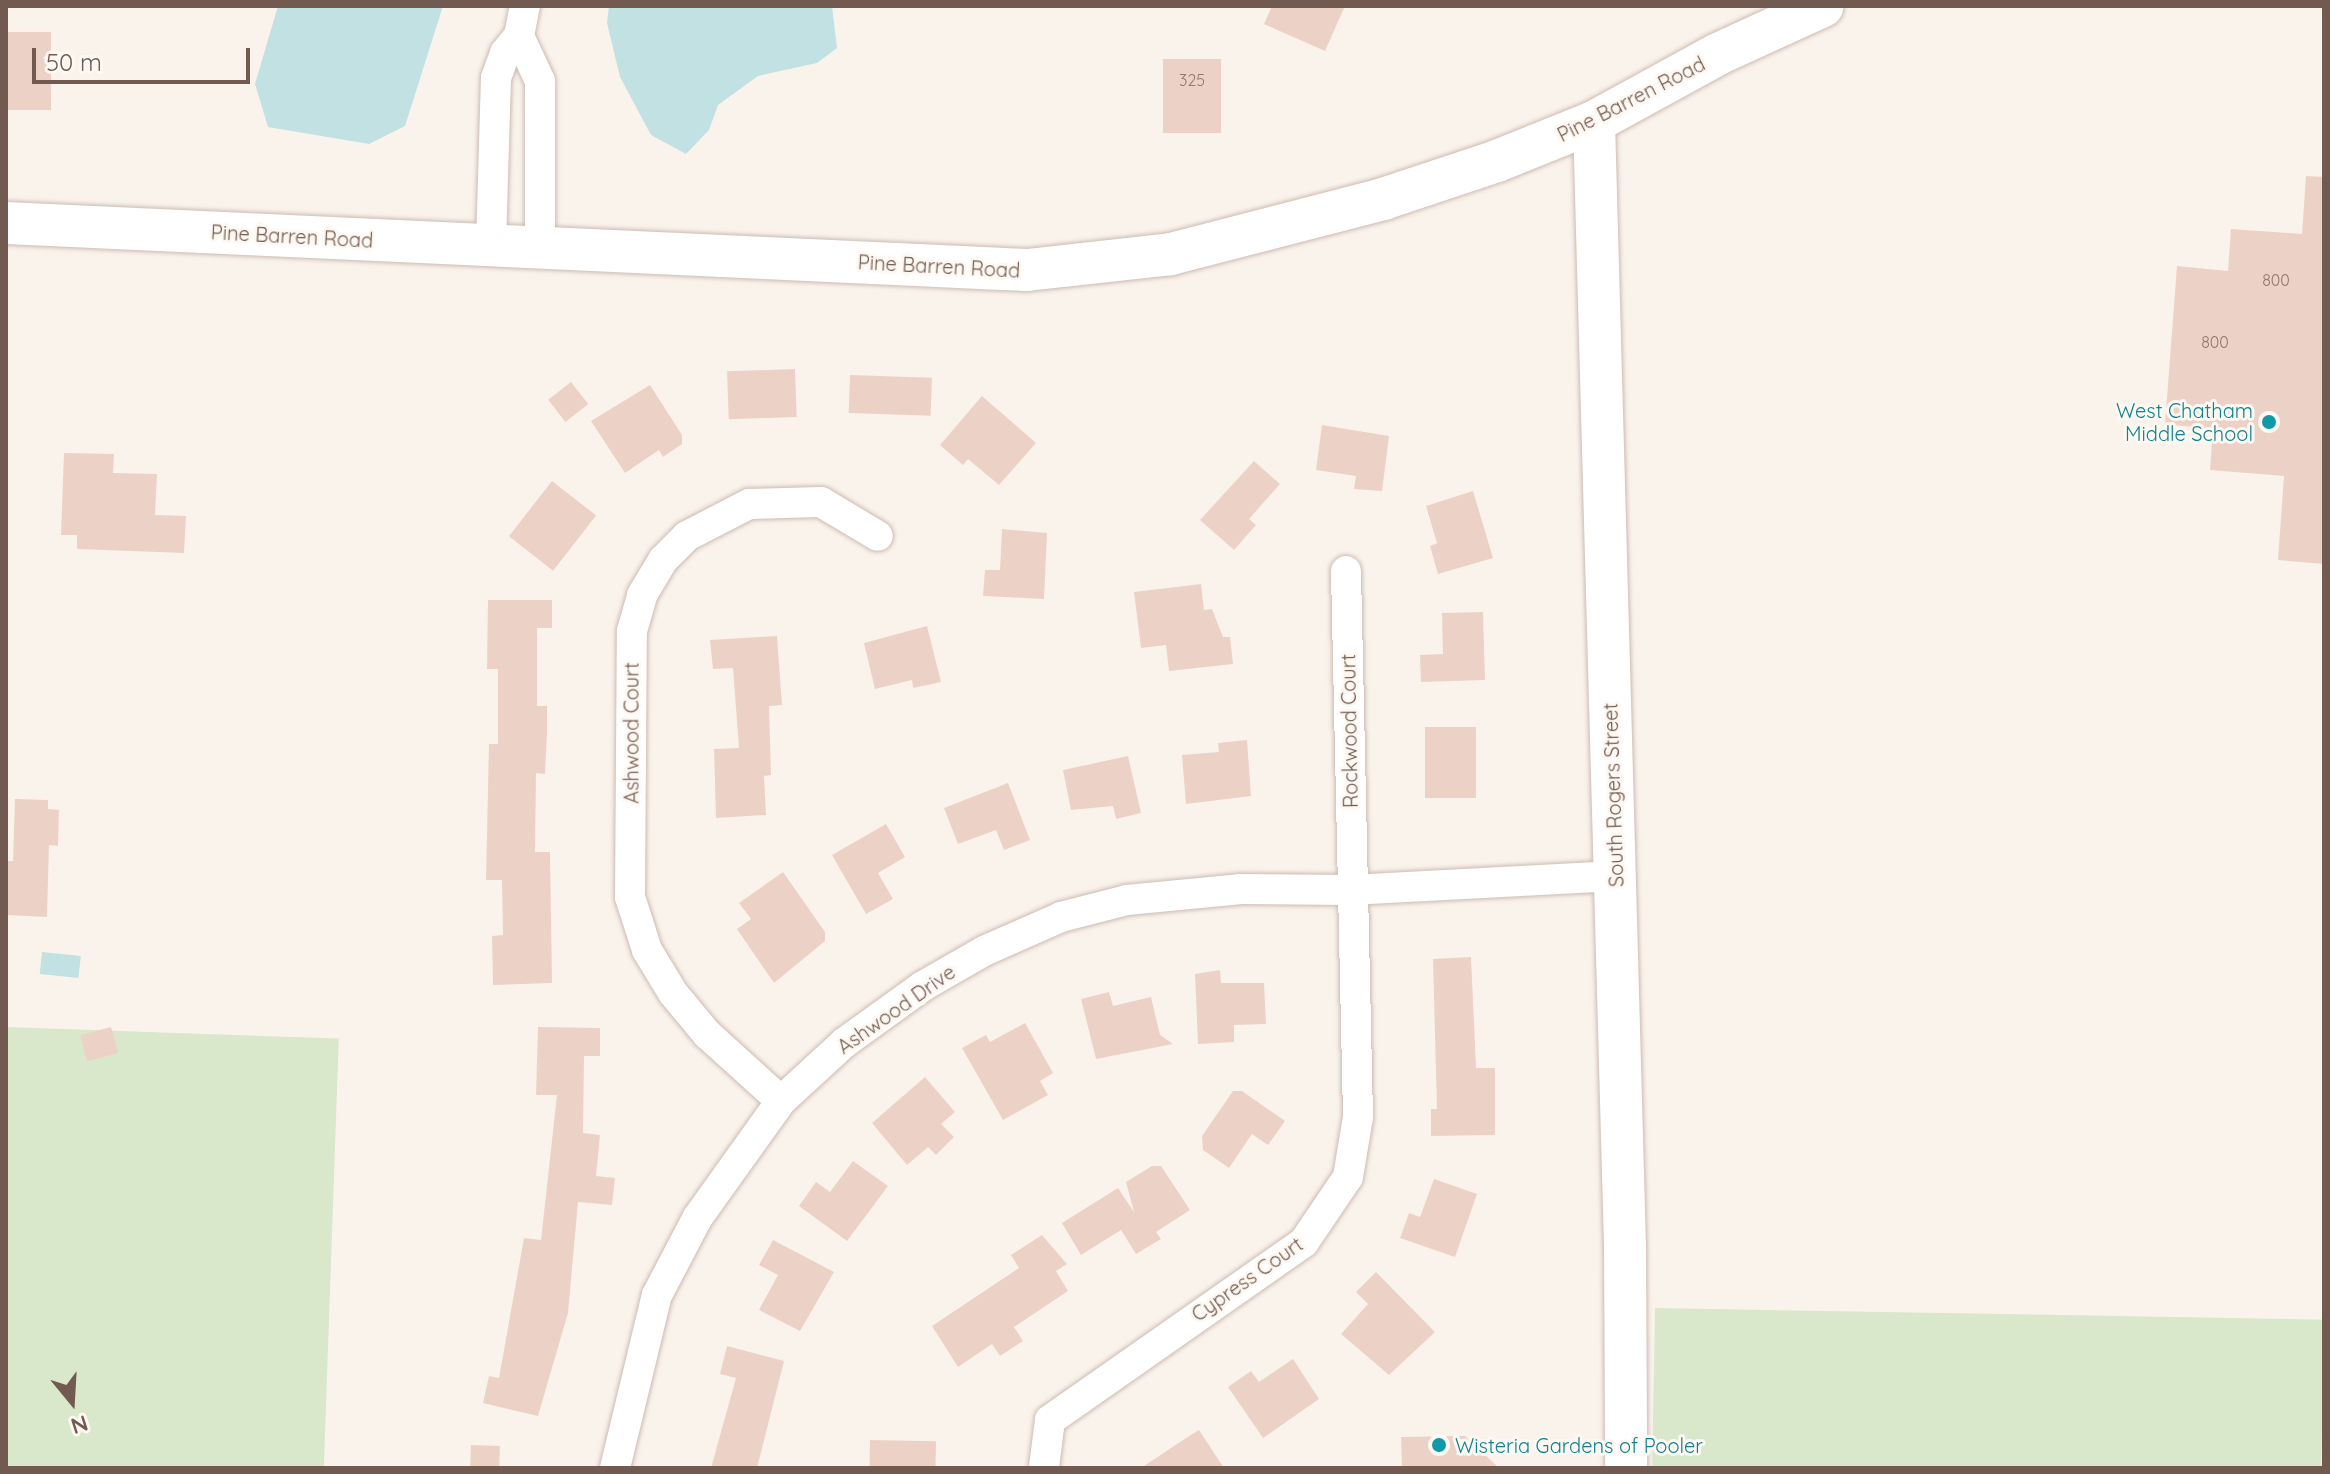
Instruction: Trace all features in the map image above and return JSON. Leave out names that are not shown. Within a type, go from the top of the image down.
[{"type":"main road","name":"Pine Barren Road","points":[[6,223],[1027,270],[1171,254],[1383,199],[1594,122],[1804,10]]},
{"type":"main road","name":"South Rogers Street","points":[[1594,122],[1616,876],[1626,1468]]},
{"type":"street","points":[[491,245],[496,78],[519,36],[525,6]]},
{"type":"street","points":[[519,36],[540,81],[540,247]]},
{"type":"street","name":"Ashwood Court","points":[[781,1101],[707,1034],[673,993],[647,950],[630,897],[632,631],[642,595],[663,560],[687,536],[749,504],[821,502],[878,536]]},
{"type":"street","name":"Rockwood Court","points":[[1346,571],[1350,890]]},
{"type":"street","name":"Ashwood Drive","points":[[615,1468],[657,1295],[702,1211],[781,1101],[844,1043],[923,986],[984,951],[1061,917],[1183,892],[1350,890],[1616,876]]},
{"type":"street","name":"Cypress Court","points":[[1044,1467],[1050,1420],[1304,1242],[1348,1177],[1358,1117],[1350,890]]},
{"type":"green space","points":[[6,1027],[339,1039],[324,1468],[6,1468]]},
{"type":"green space","points":[[1655,1308],[2324,1320],[2321,1468],[1652,1468]]},
{"type":"water","points":[[278,6],[443,6],[405,126],[369,144],[268,127],[255,84]]},
{"type":"water","points":[[609,6],[832,6],[837,48],[817,63],[758,76],[718,105],[709,130],[686,154],[651,135],[620,77],[607,23]]},
{"type":"water","points":[[42,952],[81,956],[78,978],[40,974]]},
{"type":"building","points":[[1272,6],[1345,6],[1325,51],[1264,24]]},
{"type":"building","points":[[6,32],[51,32],[51,110],[6,110]]},
{"type":"building","points":[[1163,59],[1221,59],[1221,133],[1163,133]]},
{"type":"building","points":[[2306,176],[2324,177],[2324,564],[2278,560],[2284,476],[2210,470],[2213,429],[2165,424],[2177,266],[2228,271],[2231,229],[2302,234]]},
{"type":"building","points":[[795,369],[797,417],[729,419],[727,371]]},
{"type":"building","points":[[850,375],[932,378],[931,416],[849,413]]},
{"type":"building","points":[[571,382],[588,404],[565,422],[548,400]]},
{"type":"building","points":[[650,385],[682,435],[682,444],[663,457],[659,450],[625,473],[591,421]]},
{"type":"building","points":[[982,396],[1036,443],[999,485],[968,459],[963,465],[940,445]]},
{"type":"building","points":[[1322,425],[1389,436],[1382,491],[1354,489],[1356,476],[1316,470]]},
{"type":"building","points":[[64,453],[114,454],[113,473],[157,474],[155,515],[186,516],[184,553],[77,549],[77,535],[61,535]]},
{"type":"building","points":[[1254,461],[1280,484],[1249,519],[1256,525],[1234,550],[1200,520]]},
{"type":"building","points":[[552,481],[596,515],[553,571],[509,536]]},
{"type":"building","points":[[1473,491],[1493,558],[1438,574],[1430,546],[1437,543],[1426,506]]},
{"type":"building","points":[[1002,529],[1047,533],[1044,599],[983,596],[985,570],[1000,570]]},
{"type":"building","points":[[1201,584],[1204,610],[1212,609],[1223,637],[1230,637],[1233,664],[1169,671],[1166,645],[1141,648],[1134,592]]},
{"type":"building","points":[[488,600],[552,600],[552,628],[537,628],[537,706],[547,706],[547,731],[545,774],[536,773],[535,852],[550,852],[552,983],[493,985],[492,936],[503,935],[502,880],[486,880],[489,744],[498,744],[498,669],[487,669]]},
{"type":"building","points":[[1483,612],[1485,680],[1421,682],[1420,655],[1443,654],[1442,613]]},
{"type":"building","points":[[927,626],[941,682],[913,688],[912,680],[875,689],[864,643]]},
{"type":"building","points":[[777,636],[782,705],[769,706],[771,775],[764,776],[766,815],[716,818],[714,749],[739,748],[733,668],[713,669],[710,640]]},
{"type":"building","points":[[1425,727],[1476,727],[1476,798],[1425,798]]},
{"type":"building","points":[[1247,740],[1251,796],[1186,804],[1182,755],[1219,752],[1218,743]]},
{"type":"building","points":[[1128,756],[1141,813],[1116,819],[1113,806],[1071,810],[1063,770]]},
{"type":"building","points":[[1008,783],[1030,840],[1004,850],[996,830],[958,844],[944,808]]},
{"type":"building","points":[[15,799],[48,800],[48,809],[59,810],[58,846],[49,845],[47,917],[6,915],[6,861],[13,861]]},
{"type":"building","points":[[886,824],[905,857],[878,873],[893,899],[866,914],[832,855]]},
{"type":"building","points":[[783,872],[825,932],[825,941],[774,983],[737,929],[751,919],[739,903]]},
{"type":"building","points":[[1471,957],[1476,1068],[1495,1068],[1495,1135],[1431,1136],[1431,1109],[1437,1109],[1433,959]]},
{"type":"building","points":[[1220,970],[1221,983],[1264,983],[1266,1024],[1234,1025],[1234,1042],[1198,1044],[1195,974]]},
{"type":"building","points":[[1109,992],[1113,1006],[1151,997],[1160,1035],[1173,1044],[1096,1059],[1081,999]]},
{"type":"building","points":[[1025,1023],[1053,1073],[1040,1081],[1048,1095],[1003,1120],[962,1048],[986,1035],[990,1042]]},
{"type":"building","points":[[111,1027],[118,1053],[87,1061],[80,1035]]},
{"type":"building","points":[[538,1027],[600,1028],[600,1056],[584,1056],[583,1133],[600,1135],[596,1176],[615,1178],[612,1205],[578,1202],[568,1313],[538,1416],[483,1403],[489,1376],[499,1378],[524,1238],[541,1240],[557,1095],[536,1095]]},
{"type":"building","points":[[925,1077],[955,1112],[941,1124],[954,1137],[936,1155],[928,1147],[907,1165],[872,1123]]},
{"type":"building","points":[[1233,1091],[1242,1091],[1285,1121],[1268,1145],[1252,1134],[1229,1168],[1203,1150],[1202,1136]]},
{"type":"building","points":[[853,1161],[888,1186],[847,1241],[799,1206],[816,1182],[830,1192]]},
{"type":"building","points":[[1152,1166],[1161,1166],[1190,1210],[1156,1232],[1161,1239],[1136,1254],[1121,1230],[1081,1255],[1062,1223],[1118,1188],[1134,1212],[1126,1182]]},
{"type":"building","points":[[1434,1179],[1477,1194],[1455,1257],[1400,1238],[1409,1213],[1420,1217]]},
{"type":"building","points":[[1042,1235],[1067,1264],[1056,1271],[1068,1291],[1014,1327],[1023,1341],[1000,1356],[992,1344],[958,1367],[932,1326],[1019,1268],[1011,1255]]},
{"type":"building","points":[[773,1240],[834,1272],[800,1331],[759,1310],[778,1275],[759,1265]]},
{"type":"building","points":[[1376,1272],[1435,1332],[1389,1375],[1341,1334],[1368,1304],[1356,1292]]},
{"type":"building","points":[[727,1346],[784,1361],[757,1468],[711,1468],[736,1378],[720,1374]]},
{"type":"building","points":[[1293,1359],[1319,1399],[1263,1438],[1228,1387],[1251,1371],[1259,1382]]},
{"type":"building","points":[[1199,1430],[1224,1468],[1141,1468],[1186,1438]]},
{"type":"building","name":"Wisteria Gardens of Pooler","points":[[1465,1436],[1499,1468],[1402,1468],[1401,1437]]},
{"type":"building","points":[[870,1440],[936,1441],[936,1468],[870,1468]]},
{"type":"building","points":[[471,1445],[500,1446],[499,1468],[470,1468]]},
{"type":"place","name":"West Chatham Middle School","points":[[2269,422]]},
{"type":"place","name":"Wisteria Gardens of Pooler","points":[[1439,1445]]}]
